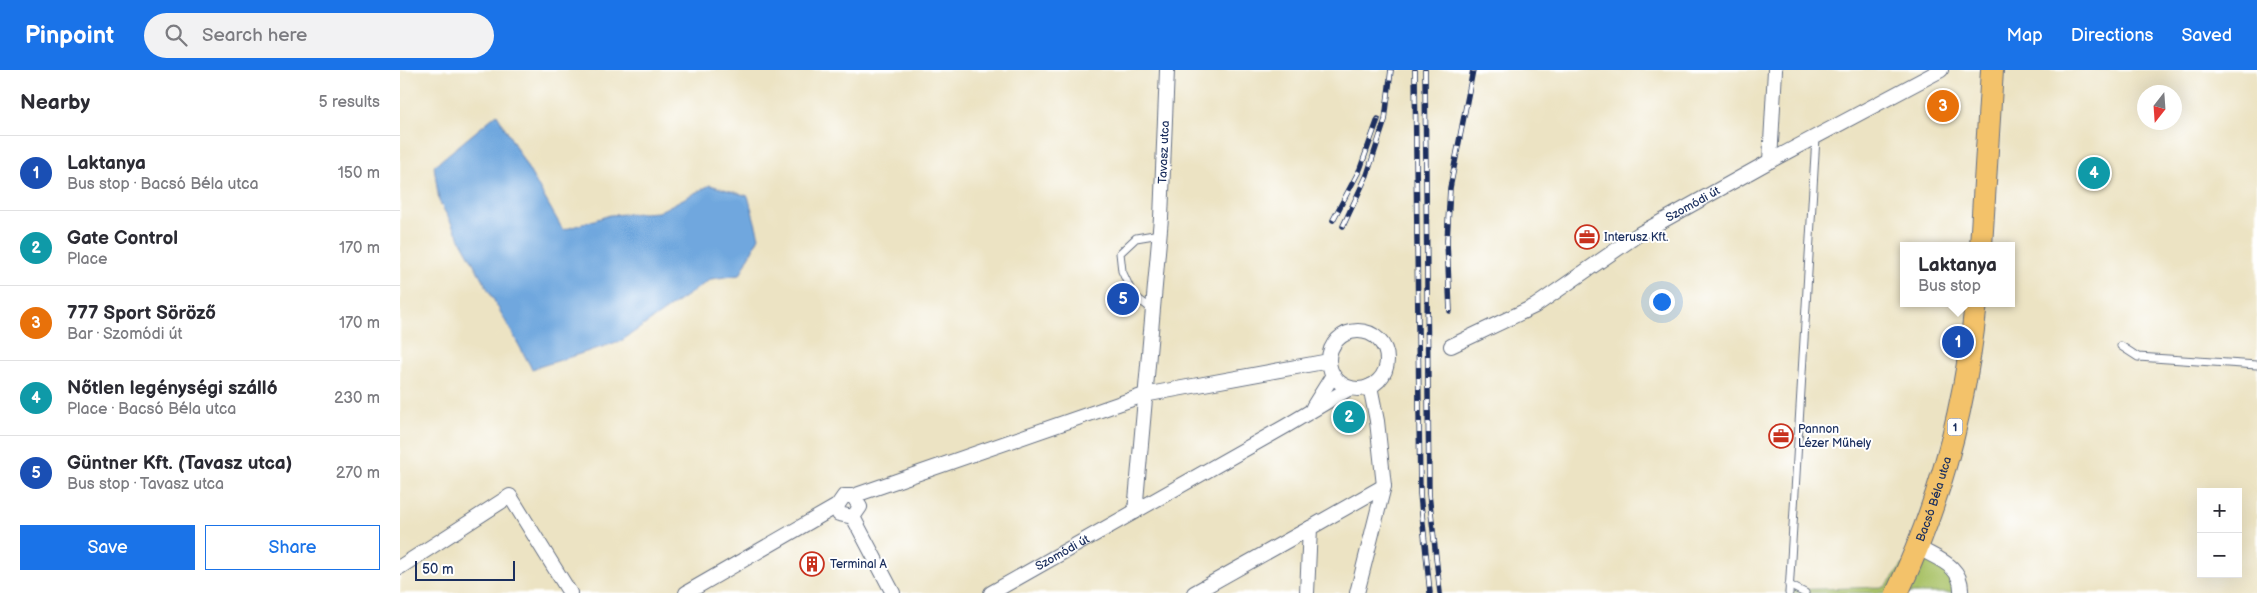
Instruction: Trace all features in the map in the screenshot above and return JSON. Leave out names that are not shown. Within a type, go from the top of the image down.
[{"type":"main road","points":[[1981,242],[1992,70]]},
{"type":"main road","name":"Bacsó Béla utca","points":[[1917,547],[1941,476],[1956,422],[1966,375],[1975,307]]},
{"type":"main road","name":"1","points":[[1896,593],[1917,547]]},
{"type":"street","name":"Tavasz utca","points":[[1134,512],[1141,452],[1151,303],[1160,234],[1167,70]]},
{"type":"street","points":[[1770,161],[1775,70]]},
{"type":"street","name":"Szomódi út","points":[[1451,346],[1535,306],[1639,234],[1770,161],[1941,70]]},
{"type":"street","points":[[1350,331],[1363,331],[1372,334],[1379,339],[1387,356],[1384,374],[1370,386],[1360,389],[1350,388],[1333,376],[1329,361],[1332,347],[1339,337],[1350,331]]},
{"type":"street","points":[[686,593],[836,506],[844,496],[853,496],[1144,395],[1329,361]]},
{"type":"street","points":[[1308,414],[1323,394],[1333,376]]},
{"type":"street","points":[[1357,593],[1384,486],[1377,421],[1370,386]]},
{"type":"street","name":"Szomódi út","points":[[991,593],[1308,414],[1350,388]]},
{"type":"street","points":[[1194,593],[1384,486]]},
{"type":"street","points":[[400,567],[510,496],[570,593]]},
{"type":"street","points":[[853,496],[860,507],[853,517]]},
{"type":"street","points":[[836,506],[839,514],[853,517]]},
{"type":"street","points":[[853,517],[893,593]]},
{"type":"street","points":[[1307,593],[1310,528]]},
{"type":"street","points":[[1917,547],[1952,567],[1962,581],[1961,593]]},
{"type":"lane","points":[[1805,593],[1789,589],[1816,137]]},
{"type":"lane","points":[[1151,303],[1133,295],[1122,271],[1120,253],[1136,238],[1160,234]]},
{"type":"lane","points":[[2121,346],[2138,357],[2257,365]]},
{"type":"green space","points":[[1917,547],[1953,567],[1961,593],[1786,593],[1786,590],[1885,587]]},
{"type":"water","points":[[497,114],[563,230],[610,215],[658,212],[710,185],[748,196],[759,237],[740,275],[711,279],[621,341],[532,369],[439,201],[434,166]]},
{"type":"railway","points":[[1343,226],[1367,175],[1385,120],[1391,70]]},
{"type":"railway","points":[[1415,70],[1420,494],[1430,593]]},
{"type":"railway","points":[[1425,70],[1429,494],[1440,593]]},
{"type":"railway","points":[[1450,311],[1447,241],[1450,188],[1473,70]]},
{"type":"railway","points":[[1333,220],[1360,169],[1378,119]]},
{"type":"place","name":"777 Sport Söröző","points":[[1943,106]]},
{"type":"place","name":"Nőtlen legénységi szálló","points":[[2094,173]]},
{"type":"place","name":"Interusz Kft.","points":[[1587,237]]},
{"type":"place","name":"Güntner Kft. (Tavasz utca)","points":[[1123,299]]},
{"type":"place","name":"Laktanya","points":[[1958,342]]},
{"type":"place","name":"Gate Control","points":[[1349,417]]},
{"type":"place","name":"Pannon Lézer Műhely","points":[[1781,436]]},
{"type":"place","name":"Terminal A","points":[[812,564]]}]
